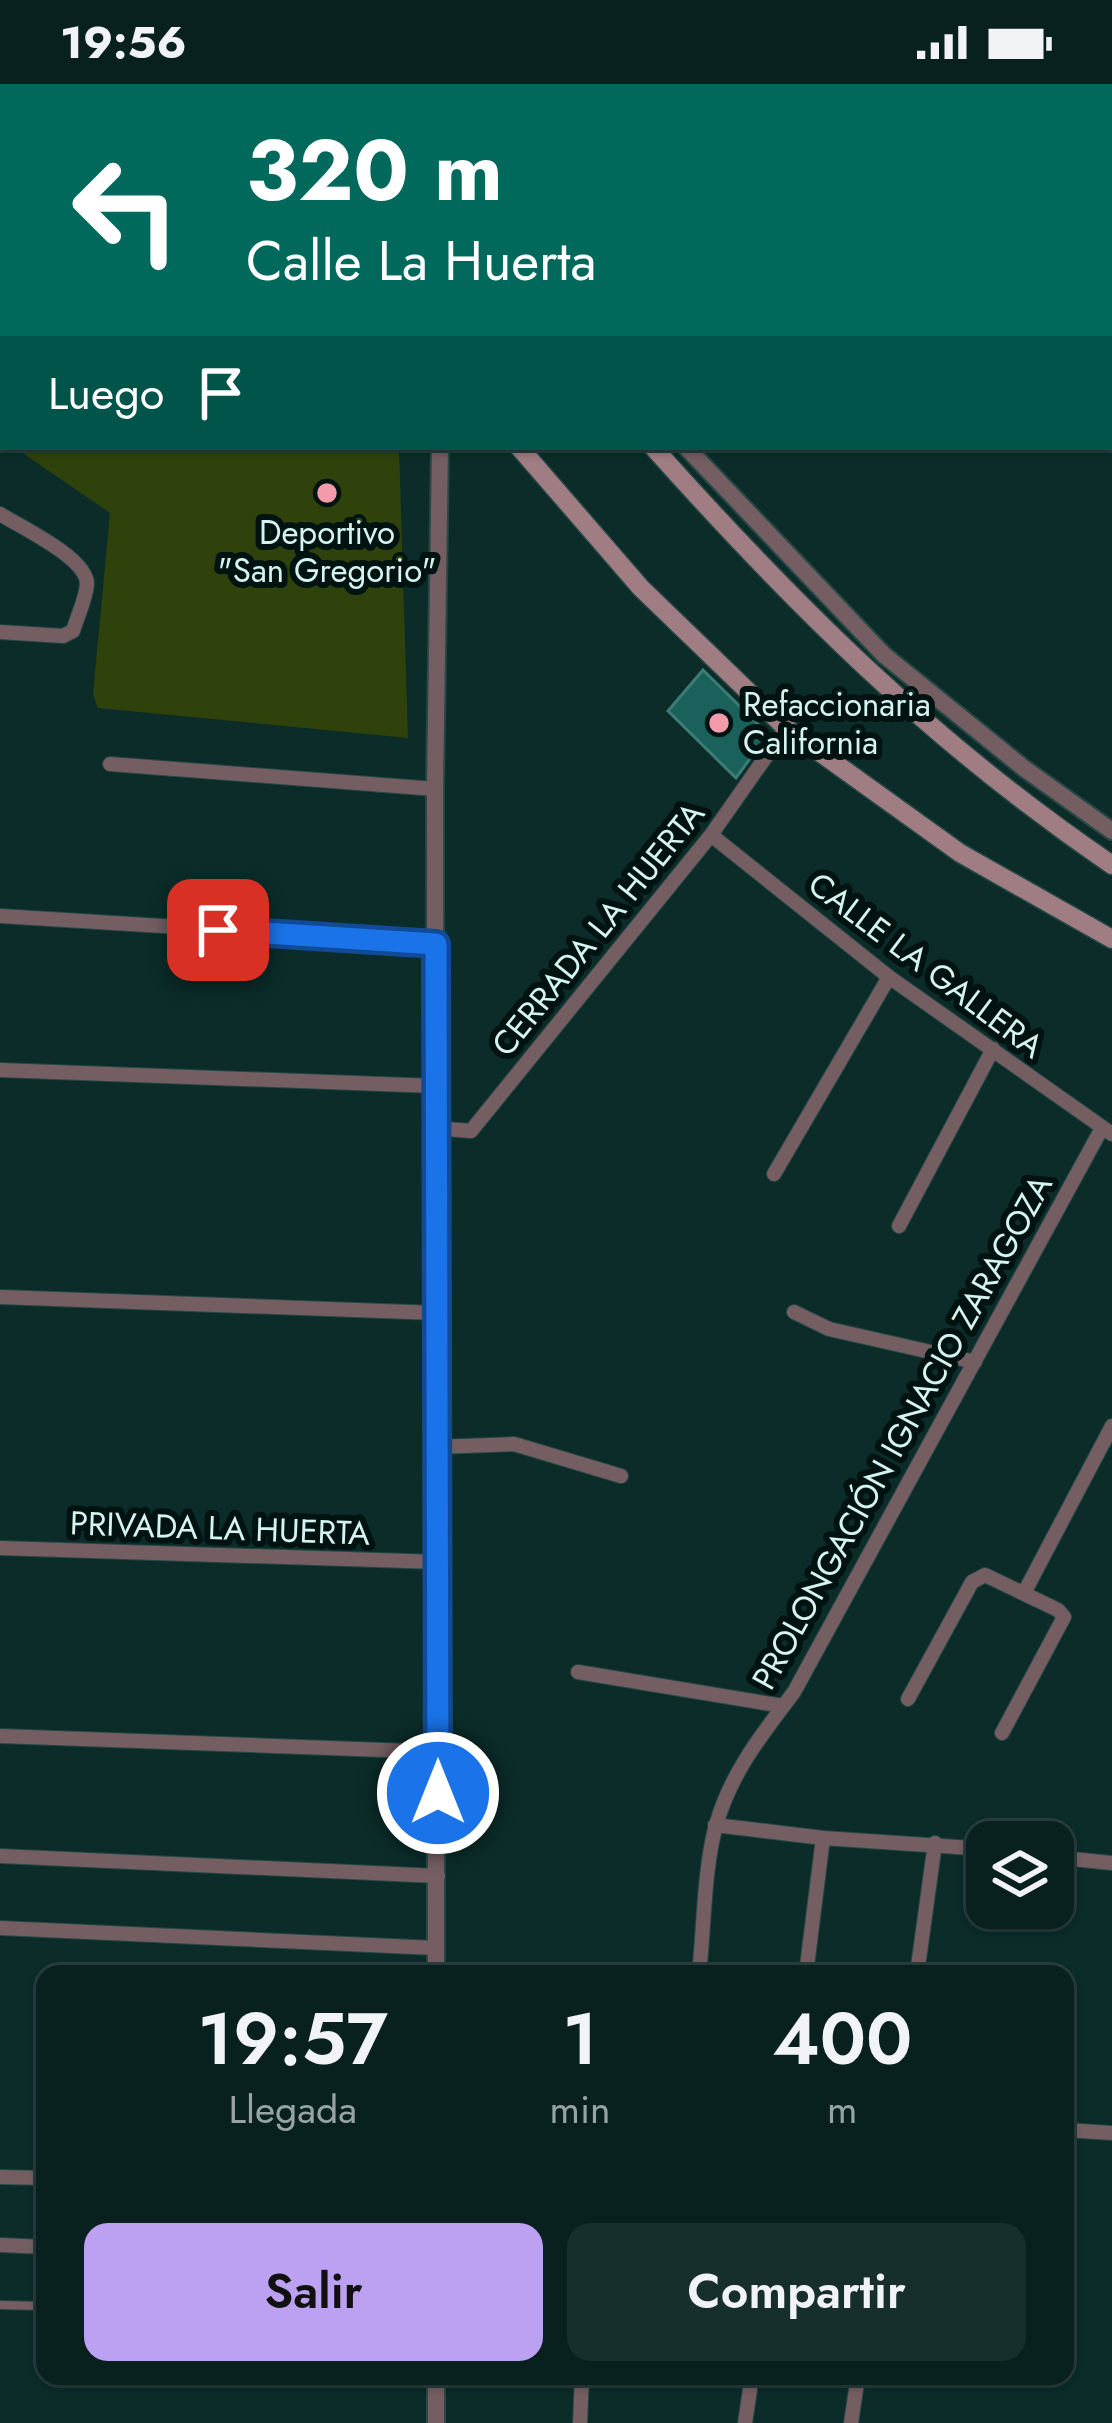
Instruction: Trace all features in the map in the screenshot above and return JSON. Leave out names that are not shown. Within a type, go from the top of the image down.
[{"type":"main road","points":[[522,450],[641,588],[786,728],[975,862],[1112,939]]},
{"type":"main road","points":[[656,450],[757,563],[891,695],[1040,816],[1112,865]]},
{"type":"street","points":[[436,1965],[434,1128],[440,450]]},
{"type":"street","points":[[689,450],[884,655],[1024,769],[1112,831]]},
{"type":"street","points":[[0,514],[83,569],[87,584],[73,631],[63,636],[0,632]]},
{"type":"street","name":"CERRADA LA HUERTA","points":[[434,1128],[471,1131],[711,835],[786,728]]},
{"type":"street","points":[[110,764],[435,789]]},
{"type":"street","name":"CALLE LA GALLERA","points":[[711,835],[889,977],[1107,1131]]},
{"type":"street","points":[[0,916],[436,944]]},
{"type":"street","points":[[774,1174],[889,977]]},
{"type":"street","points":[[899,1226],[993,1049]]},
{"type":"street","points":[[0,1070],[435,1087]]},
{"type":"street","name":"PROLONGACIÓN IGNACIO ZARAGOZA","points":[[700,1965],[716,1825],[744,1761],[783,1706],[1107,1131]]},
{"type":"street","points":[[0,1298],[437,1313]]},
{"type":"street","points":[[794,1312],[829,1329],[975,1362]]},
{"type":"street","points":[[1024,1593],[1112,1426]]},
{"type":"street","points":[[437,1447],[514,1444],[621,1476]]},
{"type":"street","name":"PRIVADA LA HUERTA","points":[[0,1548],[438,1562]]},
{"type":"street","points":[[908,1699],[972,1582],[986,1576],[1058,1610],[1064,1624],[1002,1733]]},
{"type":"street","points":[[578,1672],[783,1706]]},
{"type":"street","points":[[0,1736],[438,1752]]},
{"type":"street","points":[[716,1825],[824,1838],[966,1847]]},
{"type":"street","points":[[807,1965],[824,1838]]},
{"type":"street","points":[[918,1965],[935,1843]]},
{"type":"street","points":[[0,1856],[438,1876]]},
{"type":"street","points":[[1074,1859],[1112,1864]]},
{"type":"street","points":[[0,1928],[436,1948]]},
{"type":"street","points":[[1074,2131],[1112,2133]]},
{"type":"street","points":[[0,2177],[36,2178]]},
{"type":"street","points":[[0,2245],[36,2247]]},
{"type":"street","points":[[436,2385],[436,2423]]},
{"type":"street","points":[[580,2423],[582,2385]]},
{"type":"street","points":[[745,2423],[751,2385]]},
{"type":"street","points":[[851,2423],[857,2385]]},
{"type":"lane","points":[[0,2305],[36,2306]]},
{"type":"green space","points":[[18,450],[399,450],[408,738],[98,708],[93,694],[110,513]]},
{"type":"building","name":"Refaccionaria California","points":[[703,670],[768,734],[736,778],[668,711]]},
{"type":"place","name":"Deportivo \"San Gregorio\"","points":[[327,493]]},
{"type":"place","name":"Refaccionaria California","points":[[719,723]]},
{"type":"route","points":[[218,930],[436,944],[438,1793]]}]
